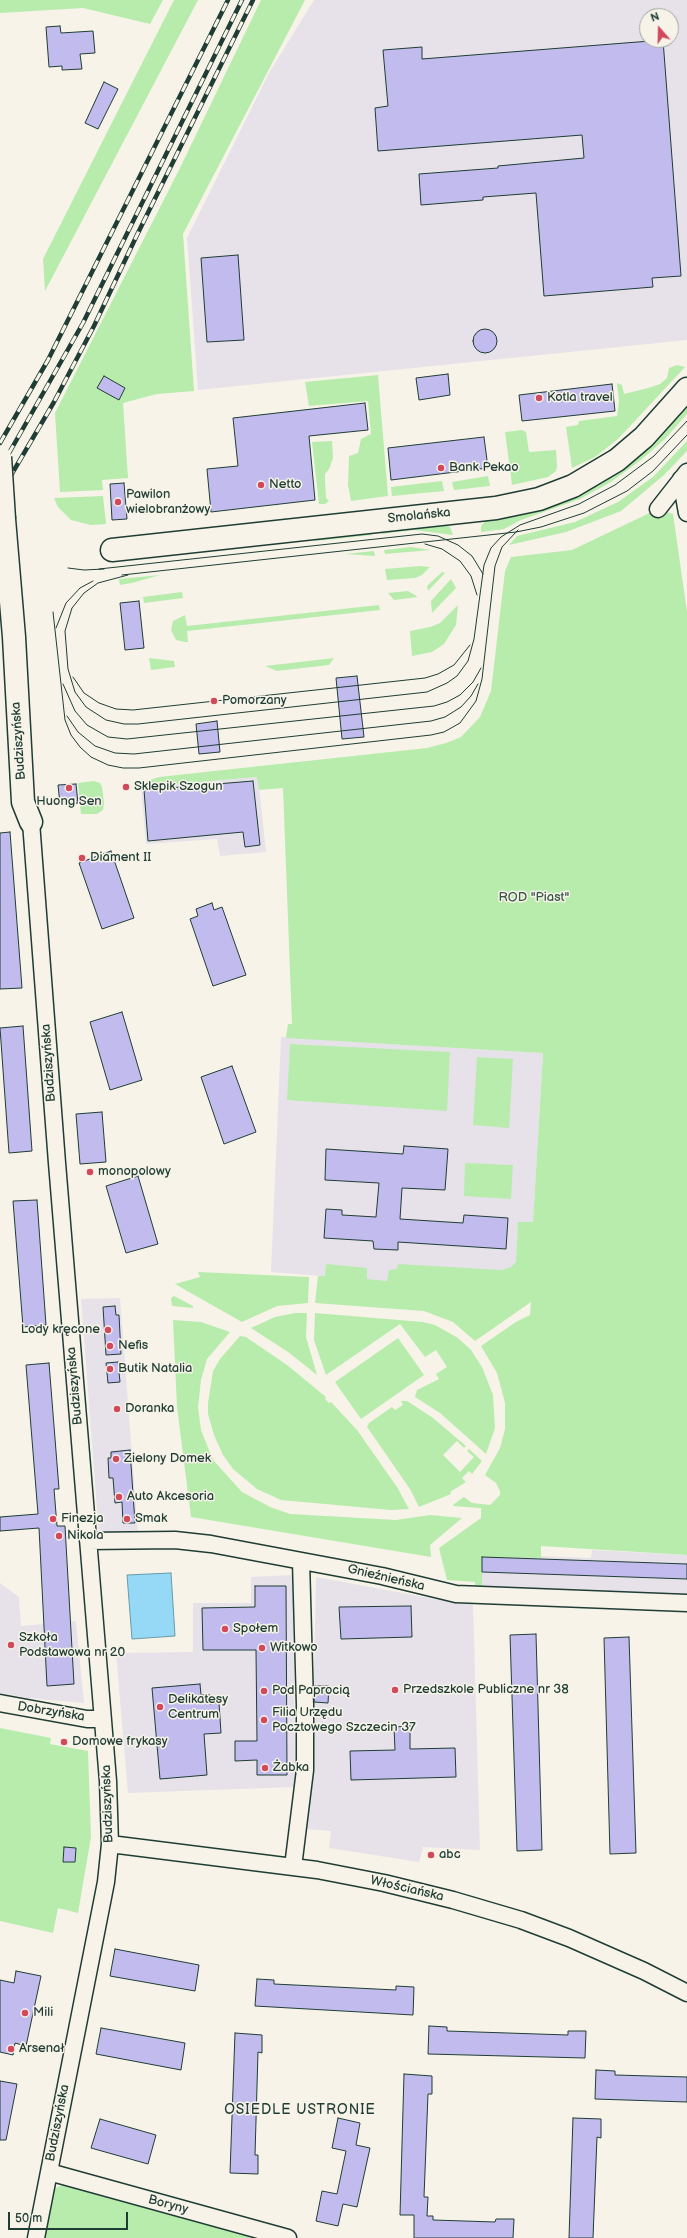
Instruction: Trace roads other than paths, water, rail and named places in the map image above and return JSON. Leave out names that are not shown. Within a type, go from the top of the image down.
[{"type":"street","name":"Smolańska","points":[[112,550],[496,508],[539,499],[577,484],[616,460],[644,437],[687,389]]},
{"type":"street","name":"Budziszyńska","points":[[0,457],[22,797],[31,822],[110,1800],[110,1844],[106,1882],[36,2238]]},
{"type":"street","points":[[658,509],[684,476]]},
{"type":"street","points":[[684,476],[687,513]]},
{"type":"street","name":"Gnieźnieńska","points":[[88,1541],[174,1540],[211,1544],[382,1576],[456,1594],[687,1604]]},
{"type":"street","points":[[294,1867],[300,1824],[305,1762],[301,1561]]},
{"type":"street","name":"Dobrzyńska","points":[[0,1703],[87,1719],[103,1718]]},
{"type":"street","name":"Włościańska","points":[[110,1844],[294,1867],[384,1883],[472,1905],[521,1920],[595,1948],[687,1993]]},
{"type":"street","name":"Boryny","points":[[49,2172],[288,2238]]},
{"type":"water","points":[[171,1573],[175,1636],[132,1639],[127,1575]]},
{"type":"tram line","points":[[128,575],[98,583],[84,593],[72,608],[65,631],[68,669],[75,692],[86,707],[106,720],[124,724],[138,724],[427,692],[447,683],[457,676],[468,661],[474,639],[484,565],[491,548],[501,537],[520,525],[579,504],[615,485],[654,456],[687,421]]},
{"type":"tram line","points":[[122,575],[516,532],[541,527],[584,513],[627,491],[653,471],[687,435]]},
{"type":"tram line","points":[[53,612],[65,720],[71,735],[80,747],[91,757],[108,765],[123,768],[139,768],[431,735],[444,732],[460,723],[476,701],[482,679],[495,566],[502,547],[518,530]]},
{"type":"tram line","points":[[99,569],[422,534],[438,536],[458,545],[472,556],[483,574]]},
{"type":"tram line","points":[[425,544],[442,549],[460,561],[471,576],[477,595]]},
{"type":"tram line","points":[[68,568],[84,570],[104,569]]},
{"type":"tram line","points":[[56,628],[66,603],[80,588],[93,581]]},
{"type":"tram line","points":[[73,677],[84,693],[99,703],[116,709],[133,710],[425,678],[438,674],[454,665],[470,645]]},
{"type":"tram line","points":[[63,684],[75,711],[87,725],[108,737],[127,739],[434,706],[447,702],[460,695],[473,682],[481,668]]},
{"type":"tram line","points":[[67,716],[78,732],[95,746],[115,753],[134,754],[431,721],[445,717],[461,707],[471,696],[478,684]]},
{"type":"railway","points":[[0,443],[48,360],[228,0]]},
{"type":"railway","points":[[0,469],[83,323],[242,0]]},
{"type":"railway","points":[[0,494],[54,402],[94,326],[137,235],[253,0]]},
{"type":"place","name":"Kotla travel","points":[[539,398]]},
{"type":"place","name":"Bank Pekao","points":[[441,468]]},
{"type":"place","name":"Netto","points":[[261,485]]},
{"type":"place","name":"Pawilon wielobranżowy","points":[[118,502]]},
{"type":"place","name":"Pomorzany","points":[[214,701]]},
{"type":"place","name":"Sklepik Szogun","points":[[126,787]]},
{"type":"place","name":"Huong Sen","points":[[69,788]]},
{"type":"place","name":"Diament II","points":[[82,858]]},
{"type":"place","name":"monopolowy","points":[[90,1172]]},
{"type":"place","name":"Lody kręcone","points":[[108,1330]]},
{"type":"place","name":"Nefis","points":[[110,1346]]},
{"type":"place","name":"Butik Natalia","points":[[110,1369]]},
{"type":"place","name":"Doranka","points":[[117,1409]]},
{"type":"place","name":"Zielony Domek","points":[[116,1459]]},
{"type":"place","name":"Auto Akcesoria","points":[[119,1497]]},
{"type":"place","name":"Finezja","points":[[53,1519]]},
{"type":"place","name":"Smak","points":[[127,1519]]},
{"type":"place","name":"Nikola","points":[[59,1536]]},
{"type":"place","name":"Społem","points":[[225,1629]]},
{"type":"place","name":"Szkoła Podstawowa nr 20","points":[[11,1645]]},
{"type":"place","name":"Witkowo","points":[[262,1648]]},
{"type":"place","name":"Przedszkole Publiczne nr 38","points":[[395,1690]]},
{"type":"place","name":"Pod Paprocią","points":[[264,1691]]},
{"type":"place","name":"Delikatesy Centrum","points":[[160,1707]]},
{"type":"place","name":"Filia Urzędu Pocztowego Szczecin 37","points":[[264,1720]]},
{"type":"place","name":"Domowe frykasy","points":[[64,1742]]},
{"type":"place","name":"Żabka","points":[[265,1768]]},
{"type":"place","name":"abc","points":[[431,1855]]},
{"type":"place","name":"Mili","points":[[25,2013]]},
{"type":"place","name":"Arsenał","points":[[11,2049]]},
{"type":"district","name":"OSIEDLE USTRONIE","points":[[300,2110]]},
{"type":"park label","name":"ROD \"Piast\"","points":[[534,898]]}]
